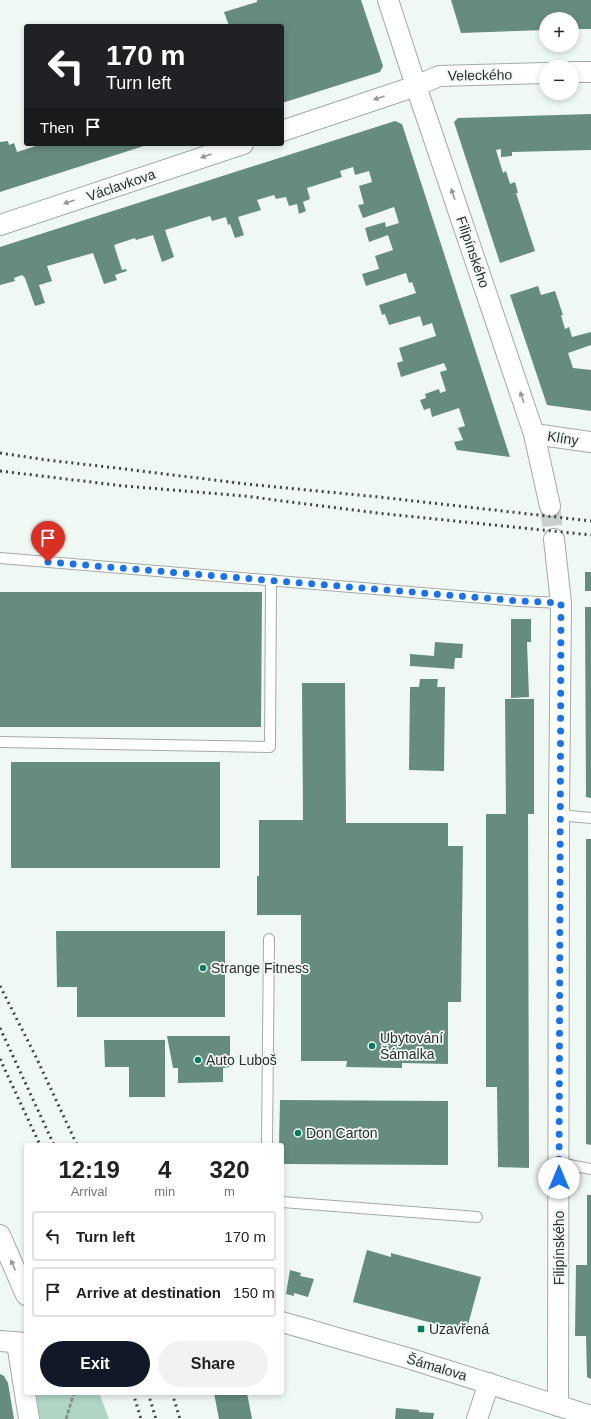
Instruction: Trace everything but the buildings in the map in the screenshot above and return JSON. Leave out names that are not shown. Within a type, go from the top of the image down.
[{"type":"street","name":"Filipínského","points":[[388,0],[534,434],[550,506]]},
{"type":"street","points":[[579,72],[591,72]]},
{"type":"street","name":"Veleckého","points":[[416,86],[439,76],[539,73]]},
{"type":"street","points":[[284,130],[416,86]]},
{"type":"street","name":"Václavkova","points":[[0,225],[237,146]]},
{"type":"street","name":"Klíny","points":[[534,434],[591,442]]},
{"type":"street","name":"Filipínského","points":[[554,539],[561,603],[559,815],[558,1406]]},
{"type":"street","points":[[0,1236],[24,1290]]},
{"type":"street","name":"Šámalova","points":[[284,1323],[489,1383],[591,1416]]},
{"type":"street","points":[[14,1342],[24,1393]]},
{"type":"street","points":[[477,1419],[489,1383]]},
{"type":"street","points":[[24,1395],[29,1419]]},
{"type":"lane","points":[[0,558],[520,601],[561,603]]},
{"type":"lane","points":[[0,742],[270,747],[271,580]]},
{"type":"lane","points":[[559,815],[591,818]]},
{"type":"lane","points":[[267,1143],[269,939]]},
{"type":"lane","points":[[559,1163],[591,1169]]},
{"type":"lane","points":[[284,1202],[477,1217]]},
{"type":"path","points":[[66,1419],[73,1395]]},
{"type":"green space","points":[[36,1395],[100,1395],[109,1419],[40,1419]]},
{"type":"tunnel","points":[[550,506],[554,539]]},
{"type":"railway","points":[[0,453],[246,484],[379,497],[591,521]]},
{"type":"railway","points":[[0,471],[124,486],[244,496],[377,513],[591,535]]},
{"type":"railway","points":[[0,986],[36,1057],[76,1143]]},
{"type":"railway","points":[[0,1028],[53,1143]]},
{"type":"railway","points":[[0,1059],[39,1143]]},
{"type":"railway","points":[[134,1395],[141,1419]]},
{"type":"railway","points":[[149,1395],[156,1419]]},
{"type":"railway","points":[[173,1395],[180,1419]]},
{"type":"place","name":"Strange Fitness","points":[[203,968]]},
{"type":"place","name":"Ubytování Šámalka","points":[[372,1046]]},
{"type":"place","name":"Auto Luboš","points":[[198,1060]]},
{"type":"place","name":"Don Carton","points":[[298,1133]]},
{"type":"place","name":"Uzavřená","points":[[421,1329]]},
{"type":"route","points":[[48,562],[520,601],[561,603],[559,831],[559,1178]]}]
